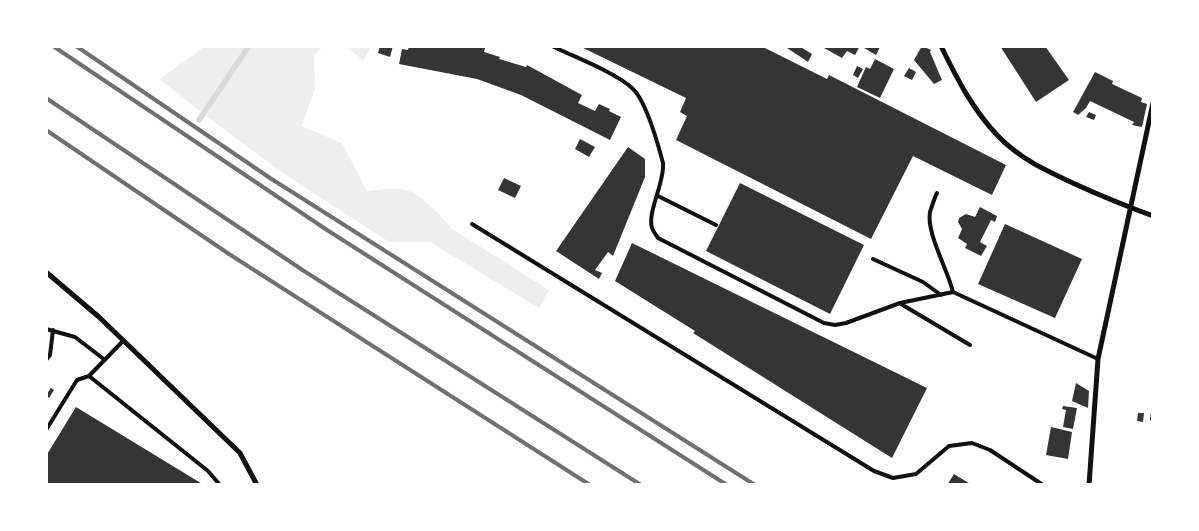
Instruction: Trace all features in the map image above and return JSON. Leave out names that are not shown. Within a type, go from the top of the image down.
[{"type":"street","points":[[941,46],[972,105],[999,137],[1017,153],[1033,165],[1153,216]]},
{"type":"street","points":[[1089,485],[1098,359],[1153,103]]},
{"type":"street","points":[[46,272],[123,341],[240,454],[257,485]]},
{"type":"lane","points":[[552,46],[618,78],[633,88],[641,99],[664,163],[664,172],[651,220],[652,229],[658,238],[824,323],[835,325],[846,323],[900,303],[953,292],[1098,359]]},
{"type":"lane","points":[[936,193],[930,214],[933,237],[953,292]]},
{"type":"lane","points":[[658,196],[716,225]]},
{"type":"lane","points":[[472,224],[874,471],[894,478],[916,474],[949,446],[972,443],[990,450],[1043,485]]},
{"type":"lane","points":[[873,259],[922,282],[941,295]]},
{"type":"lane","points":[[900,303],[970,345]]},
{"type":"lane","points":[[46,329],[75,337],[105,360]]},
{"type":"lane","points":[[46,360],[50,355],[53,330]]},
{"type":"lane","points":[[46,430],[77,380],[89,376],[123,341]]},
{"type":"lane","points":[[89,376],[208,471],[220,485]]},
{"type":"lane","points":[[1152,419],[1153,413]]},
{"type":"shaded area","points":[[205,46],[323,46],[314,56],[315,90],[301,126],[342,143],[367,191],[395,189],[411,192],[433,209],[452,229],[549,290],[539,308],[430,242],[389,242],[280,171],[160,79]]},
{"type":"shaded area","points":[[347,46],[371,46],[363,61]]},
{"type":"building","points":[[380,46],[393,46],[390,57],[378,53]]},
{"type":"building","points":[[409,46],[474,46],[485,48],[484,52],[500,57],[499,59],[526,67],[527,65],[582,95],[578,103],[595,111],[599,104],[621,117],[610,140],[521,95],[477,79],[399,64],[402,49],[408,50]]},
{"type":"building","points":[[579,46],[761,46],[827,79],[829,75],[1006,165],[992,195],[913,156],[871,239],[676,140],[687,116],[680,112],[686,98]]},
{"type":"building","points":[[784,46],[799,46],[812,54],[808,62]]},
{"type":"building","points":[[824,46],[860,46],[855,55],[847,51],[842,58],[824,48]]},
{"type":"building","points":[[865,46],[880,47],[876,55],[864,48]]},
{"type":"building","points":[[922,46],[931,50],[930,52],[942,80],[934,84],[914,60]]},
{"type":"building","points":[[1000,46],[1045,46],[1069,80],[1036,102]]},
{"type":"building","points":[[875,59],[894,69],[880,98],[857,87],[866,67],[870,69]]},
{"type":"building","points":[[857,66],[863,69],[858,78],[853,75]]},
{"type":"building","points":[[909,68],[916,72],[912,80],[904,76]]},
{"type":"building","points":[[1095,72],[1113,81],[1112,84],[1142,98],[1141,102],[1147,104],[1142,127],[1132,125],[1134,122],[1090,101],[1086,108],[1078,115],[1073,112]]},
{"type":"building","points":[[1089,112],[1096,115],[1094,120],[1086,117]]},
{"type":"building","points":[[580,139],[595,147],[589,157],[575,149]]},
{"type":"building","points":[[628,147],[645,159],[645,177],[613,256],[608,252],[595,270],[602,273],[599,279],[556,251]]},
{"type":"building","points":[[504,178],[521,186],[515,198],[498,190]]},
{"type":"building","points":[[740,183],[864,245],[830,314],[706,251]]},
{"type":"building","points":[[980,207],[997,216],[995,222],[991,220],[980,242],[987,246],[981,256],[965,248],[967,244],[958,238],[962,229],[958,222],[959,218],[966,214],[975,217]]},
{"type":"building","points":[[1005,224],[1082,259],[1055,318],[978,284]]},
{"type":"building","points":[[632,243],[927,388],[892,458],[693,333],[695,331],[615,281]]},
{"type":"building","points":[[1076,383],[1089,391],[1088,408],[1072,401]]},
{"type":"building","points":[[51,388],[54,390],[49,398],[46,395]]},
{"type":"building","points":[[1063,406],[1077,408],[1073,429],[1063,427],[1066,410],[1062,409]]},
{"type":"building","points":[[76,407],[204,485],[46,485],[46,456]]},
{"type":"building","points":[[1138,413],[1144,413],[1143,422],[1137,421]]},
{"type":"building","points":[[1051,427],[1072,432],[1068,459],[1046,455]]},
{"type":"building","points":[[954,474],[972,485],[947,485]]},
{"type":"waterway","points":[[199,120],[249,46]]},
{"type":"railway","points":[[53,46],[327,230],[727,485]]},
{"type":"railway","points":[[76,46],[270,178],[755,485]]},
{"type":"railway","points":[[46,98],[304,271],[641,485]]},
{"type":"railway","points":[[46,130],[229,254],[590,485]]}]
